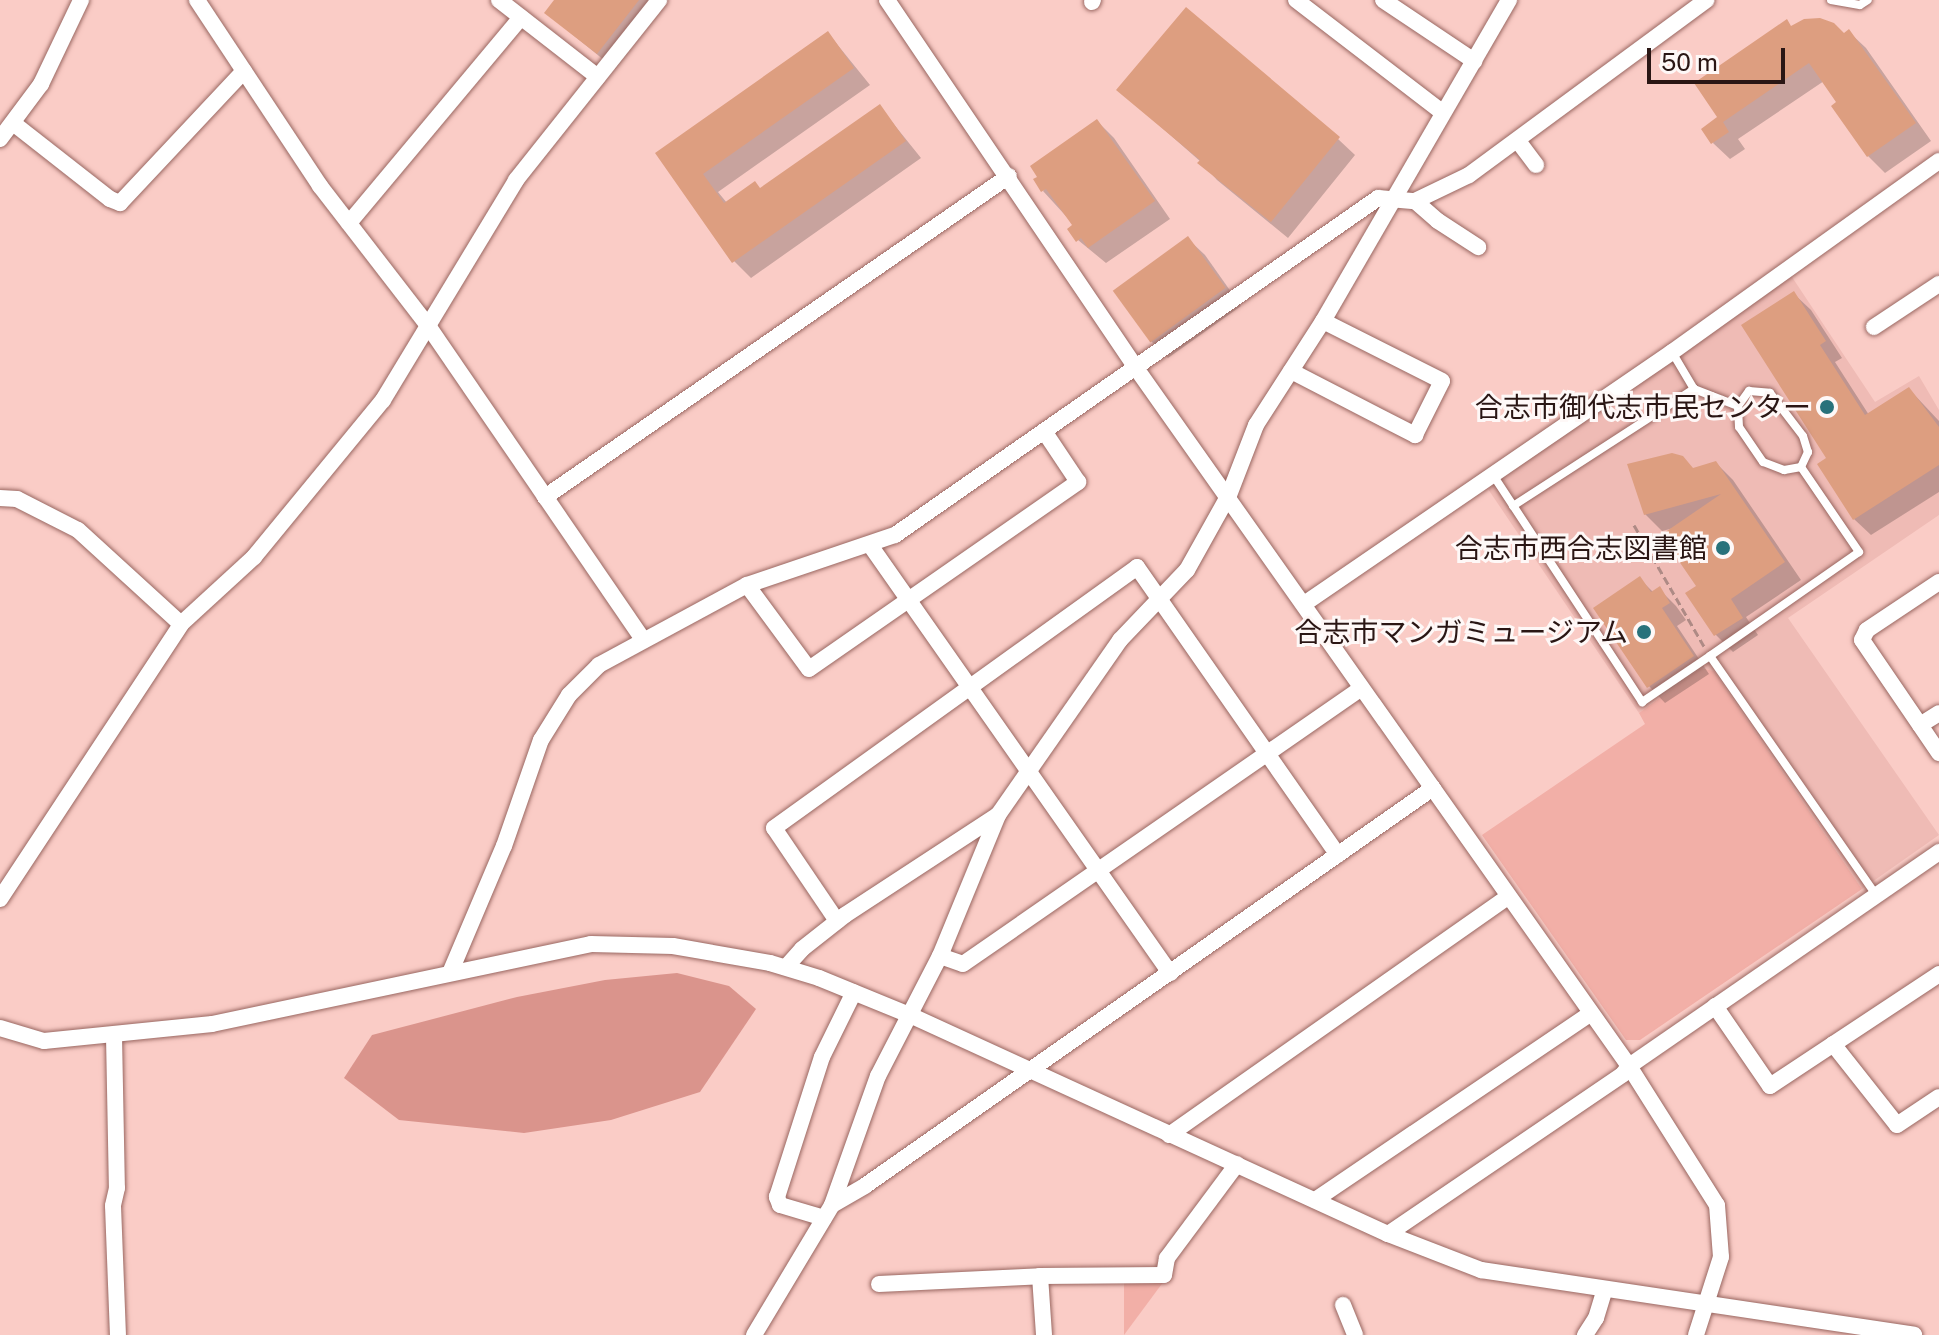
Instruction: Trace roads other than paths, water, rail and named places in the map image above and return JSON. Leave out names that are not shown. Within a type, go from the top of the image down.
[{"type":"street","points":[[0,139],[41,84],[81,0]]},
{"type":"street","points":[[197,0],[349,223],[429,327],[643,640]]},
{"type":"street","points":[[499,0],[598,77]]},
{"type":"street","points":[[0,899],[181,624],[254,557],[383,400],[516,180],[659,0]]},
{"type":"street","points":[[887,0],[1009,176],[1136,368],[1229,495],[1361,688],[1629,1066],[1717,1205],[1721,1257],[1708,1306],[1696,1335]]},
{"type":"street","points":[[1296,0],[1443,113]]},
{"type":"street","points":[[1383,0],[1474,61]]},
{"type":"street","points":[[754,1335],[828,1211],[878,1076],[912,1016],[940,956],[998,815],[1120,640],[1187,570],[1229,495],[1256,425],[1323,321],[1509,0]]},
{"type":"street","points":[[450,973],[504,846],[541,740],[569,695],[599,665],[747,585],[895,535],[1378,198],[1415,201],[1469,175],[1706,0]]},
{"type":"street","points":[[349,223],[521,17]]},
{"type":"street","points":[[13,123],[110,199],[120,203],[244,71]]},
{"type":"street","points":[[1518,141],[1536,165]]},
{"type":"street","points":[[1304,604],[1672,352],[1939,161]]},
{"type":"street","points":[[545,497],[1009,176]]},
{"type":"street","points":[[1415,201],[1438,221],[1478,247]]},
{"type":"street","points":[[1874,327],[1939,284]]},
{"type":"street","points":[[1291,371],[1415,435],[1442,381],[1323,321]]},
{"type":"street","points":[[747,585],[809,669],[1078,482],[1044,431]]},
{"type":"street","points":[[0,498],[17,499],[78,530],[181,624]]},
{"type":"street","points":[[870,545],[1170,973]]},
{"type":"street","points":[[837,921],[774,828],[1137,567],[1338,855]]},
{"type":"street","points":[[1939,582],[1867,630],[1862,640],[1939,753]]},
{"type":"street","points":[[940,956],[963,964],[1361,688]]},
{"type":"street","points":[[1920,725],[1939,713]]},
{"type":"street","points":[[854,992],[822,1057],[777,1197],[780,1205],[828,1211],[1433,788]]},
{"type":"street","points":[[786,967],[837,921],[998,815]]},
{"type":"street","points":[[1388,1234],[1623,1074],[1629,1066],[1939,852]]},
{"type":"street","points":[[1169,1135],[1508,897]]},
{"type":"street","points":[[0,1028],[44,1041],[114,1036],[236,1020],[591,944],[673,946],[786,967],[854,992],[1388,1234],[1481,1270],[1604,1291],[1914,1335]]},
{"type":"street","points":[[1715,1006],[1770,1086],[1939,974]]},
{"type":"street","points":[[1315,1200],[1591,1013]]},
{"type":"street","points":[[114,1036],[117,1188],[113,1206],[118,1335]]},
{"type":"street","points":[[1833,1044],[1897,1125],[1939,1097]]},
{"type":"street","points":[[879,1284],[1040,1276],[1164,1275],[1167,1258],[1237,1164]]},
{"type":"street","points":[[1040,1276],[1044,1335]]},
{"type":"street","points":[[1585,1335],[1596,1318],[1604,1291]]},
{"type":"street","points":[[1343,1305],[1355,1335]]},
{"type":"lane","points":[[1831,0],[1860,5],[1868,0]]},
{"type":"lane","points":[[1672,352],[1694,389],[1738,406]]},
{"type":"lane","points":[[1513,506],[1694,389]]},
{"type":"lane","points":[[1749,391],[1770,393],[1803,436],[1808,452],[1801,467],[1784,470],[1763,462],[1739,427],[1738,406],[1749,391]]},
{"type":"lane","points":[[1493,475],[1642,702],[1859,552],[1801,467]]},
{"type":"lane","points":[[1710,656],[1876,895]]},
{"type":"place","name":"合志市御代志市民センター","points":[[1827,407]]},
{"type":"place","name":"合志市西合志図書館","points":[[1723,548]]},
{"type":"place","name":"合志市マンガミュージアム","points":[[1644,632]]}]
